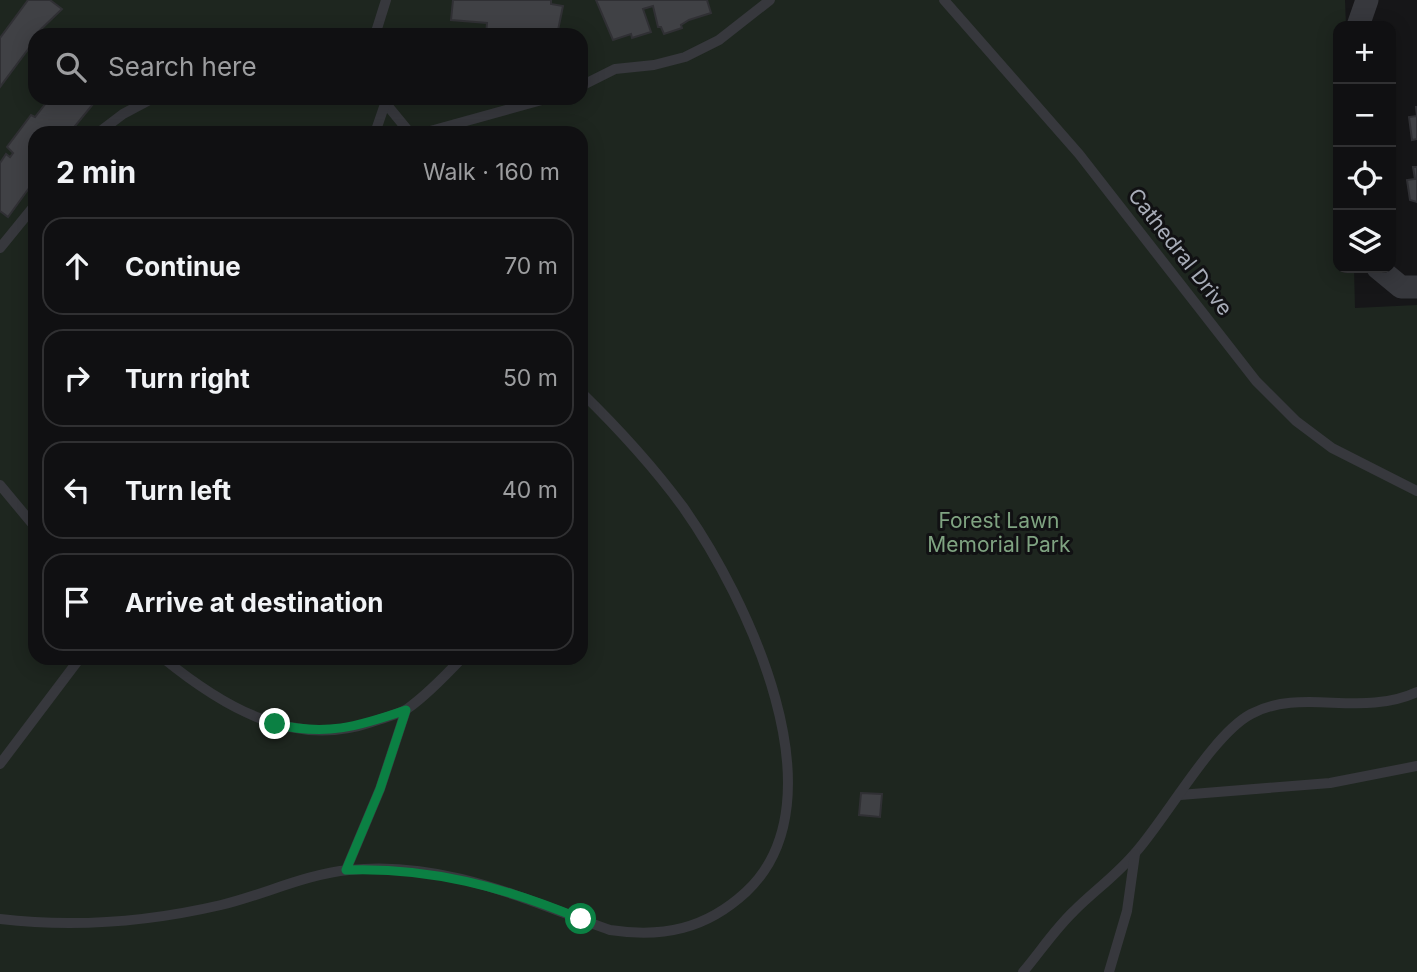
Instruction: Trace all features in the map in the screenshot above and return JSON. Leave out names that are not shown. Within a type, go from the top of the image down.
[{"type":"street","points":[[1360,21],[1367,0]]},
{"type":"street","points":[[1384,273],[1401,287],[1417,287]]},
{"type":"lane","points":[[374,28],[386,0]]},
{"type":"lane","points":[[588,82],[615,69],[654,65],[685,57],[719,40],[770,0]]},
{"type":"lane","name":"Cathedral Drive","points":[[944,0],[1079,154],[1256,381],[1296,421],[1332,448],[1417,491]]},
{"type":"lane","points":[[107,126],[140,105]]},
{"type":"lane","points":[[378,126],[386,105]]},
{"type":"lane","points":[[389,105],[405,126]]},
{"type":"lane","points":[[449,126],[524,105]]},
{"type":"lane","points":[[0,248],[28,214]]},
{"type":"lane","points":[[0,919],[69,925],[142,919],[223,905],[346,870],[419,871],[497,887],[610,930],[648,934],[671,932],[706,921],[740,898],[767,867],[783,827],[788,800],[789,768],[778,714],[750,631],[710,550],[684,509],[650,464],[588,399]]},
{"type":"lane","points":[[0,485],[28,519]]},
{"type":"lane","points":[[0,764],[75,665]]},
{"type":"lane","points":[[171,665],[192,682],[251,717],[302,730],[325,732],[359,726],[406,710],[454,665]]},
{"type":"lane","points":[[1023,972],[1072,913],[1135,854],[1227,731],[1251,713],[1286,703],[1358,706],[1391,702],[1417,692]]},
{"type":"lane","points":[[346,870],[380,789],[406,710]]},
{"type":"lane","points":[[1180,795],[1330,783],[1417,765]]},
{"type":"lane","points":[[1110,972],[1127,911],[1135,854]]},
{"type":"green space","name":"Forest Lawn Memorial Park","points":[[0,0],[1345,0],[1346,21],[1333,21],[1333,273],[1354,273],[1355,308],[1417,305],[1417,972],[0,972]]},
{"type":"building","points":[[28,0],[50,0],[62,9],[42,28],[28,28],[28,49],[0,87],[0,38]]},
{"type":"building","points":[[453,0],[551,0],[551,4],[563,6],[558,28],[487,28],[487,23],[451,20]]},
{"type":"building","points":[[596,0],[707,0],[711,13],[689,20],[681,25],[682,28],[664,34],[661,27],[658,27],[653,6],[643,9],[651,32],[632,38],[631,34],[613,40]]},
{"type":"building","points":[[44,105],[92,105],[75,126],[28,126],[28,190],[8,217],[0,211],[0,163],[6,154],[10,157],[13,153],[7,147],[31,115],[35,117]]},
{"type":"building","points":[[1417,116],[1417,139],[1412,140],[1409,117]]},
{"type":"building","points":[[1413,167],[1417,167],[1417,202],[1410,200],[1407,180],[1415,179]]},
{"type":"building","points":[[861,793],[882,794],[880,817],[859,815]]},
{"type":"route","points":[[275,724],[325,732],[359,726],[406,710],[380,789],[346,870],[383,868],[419,871],[497,887],[581,919]]}]
